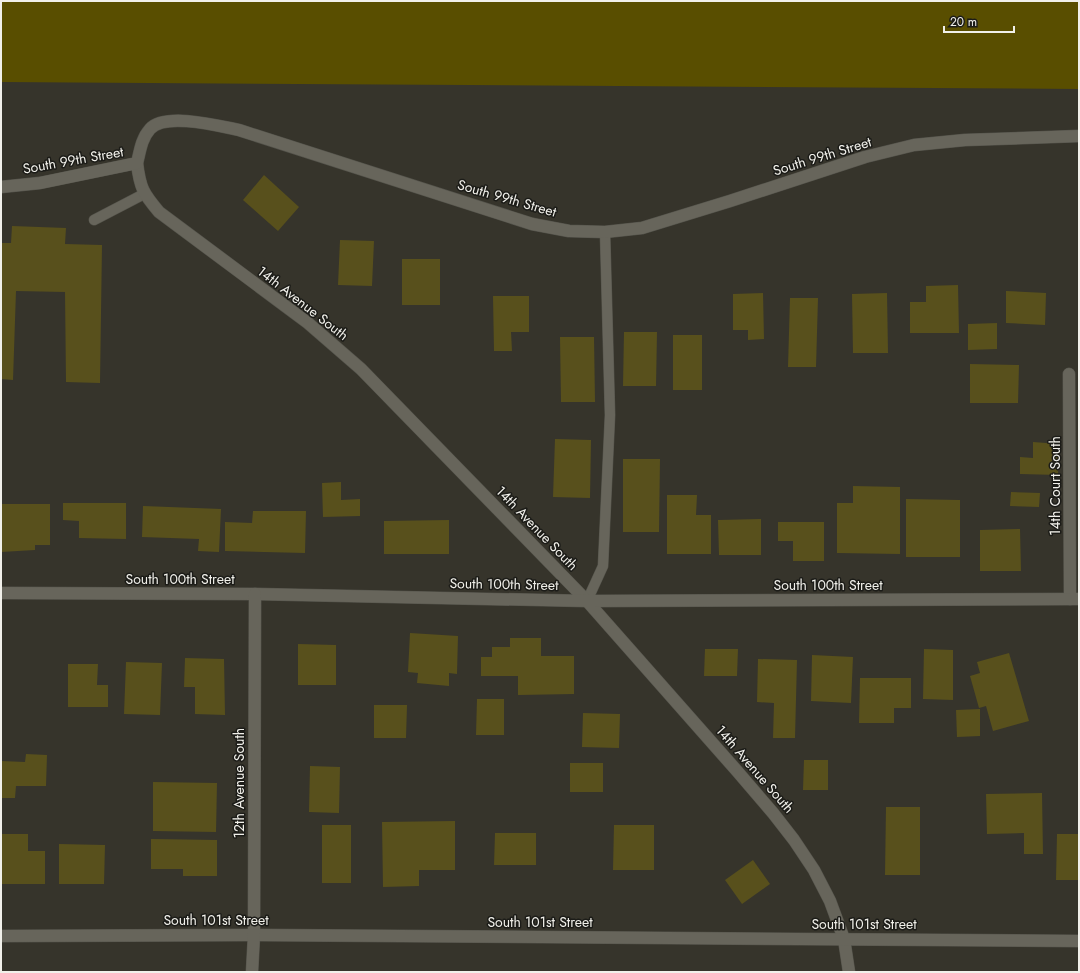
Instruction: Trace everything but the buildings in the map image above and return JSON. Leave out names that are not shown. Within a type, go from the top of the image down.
[{"type":"street","name":"South 99th Street","points":[[1,187],[40,182],[137,163],[142,142],[150,128],[164,121],[198,122],[239,130],[532,224],[569,230],[605,232],[642,228],[865,157],[914,146],[965,140],[1079,136]]},
{"type":"street","name":"14th Avenue South","points":[[137,163],[139,181],[144,194],[159,212],[308,323],[362,369],[587,601],[753,789],[794,840],[814,870],[830,901],[844,939],[849,972]]},
{"type":"street","name":"14th Court South","points":[[1069,374],[1075,599]]},
{"type":"street","name":"South 100th Street","points":[[1,593],[255,594],[587,601],[1075,599]]},
{"type":"street","name":"12th Avenue South","points":[[252,972],[254,935],[255,594]]},
{"type":"street","name":"South 101st Street","points":[[1,936],[254,935],[1079,941]]},
{"type":"lane","points":[[94,220],[144,194]]},
{"type":"lane","points":[[587,601],[603,566],[610,415],[605,232]]},
{"type":"shaded area","points":[[1,1],[1079,1],[1079,89],[1,82]]}]
